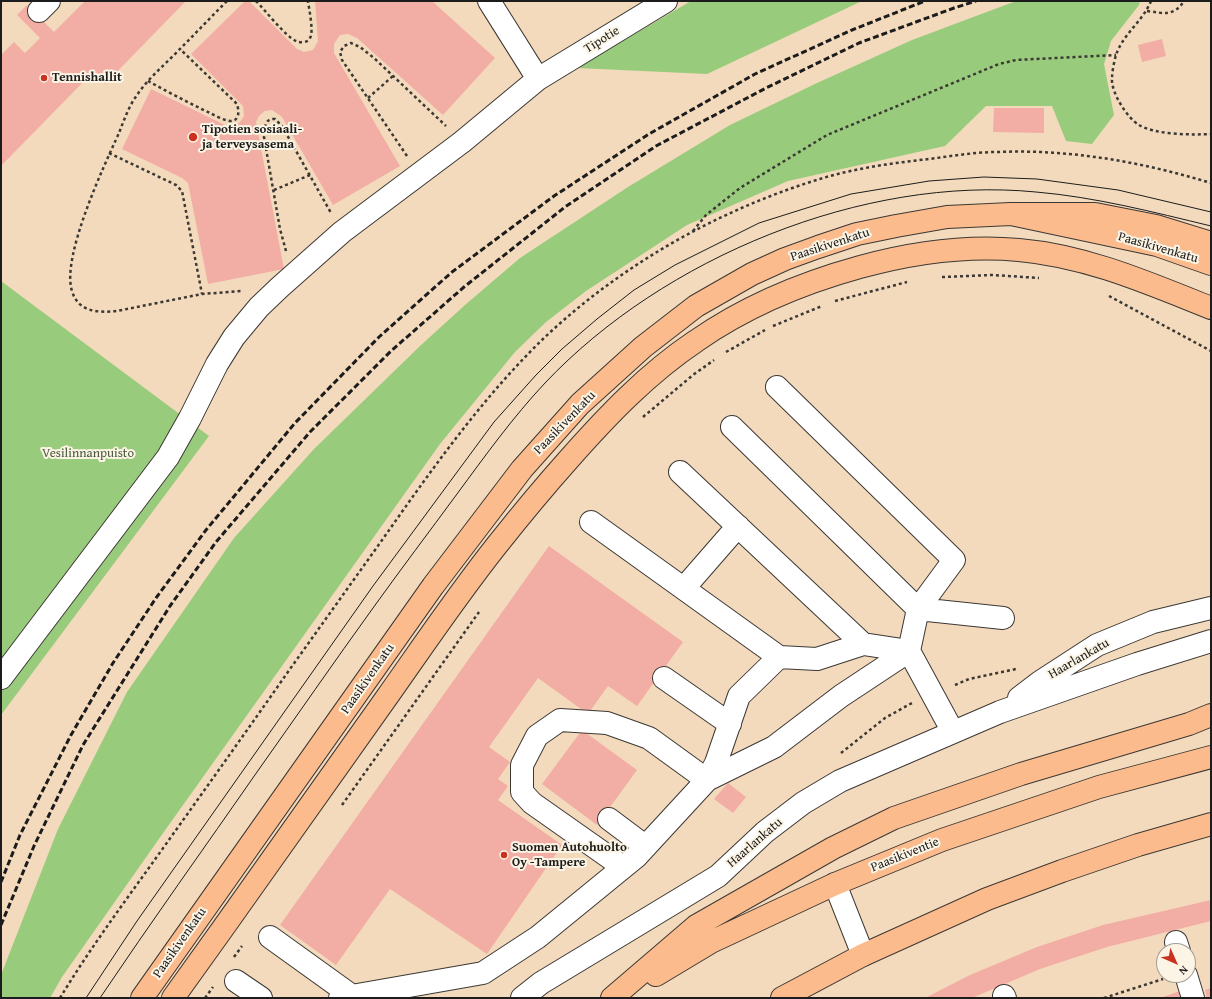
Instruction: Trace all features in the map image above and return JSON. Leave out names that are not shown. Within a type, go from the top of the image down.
[{"type":"main road","points":[[1011,214],[1095,214],[1156,226],[1211,243]]},
{"type":"main road","name":"Paasikivenkatu","points":[[142,998],[433,586],[522,469],[580,404],[643,347],[696,306],[752,274],[785,259],[818,247],[857,234],[947,217],[1011,214],[1157,245],[1211,264]]},
{"type":"main road","name":"Paasikivenkatu","points":[[173,998],[496,546],[558,472],[615,410],[637,388],[695,341],[769,298],[826,276],[883,260],[944,251],[979,249],[1015,250],[1069,257],[1127,275],[1211,308]]},
{"type":"main road","points":[[612,998],[696,926],[833,848],[894,818],[1021,774],[1189,724],[1211,715]]},
{"type":"main road","name":"Paasikiventie","points":[[617,998],[711,942],[835,884],[942,840],[1099,787],[1211,757]]},
{"type":"main road","points":[[782,998],[863,955],[987,899],[1138,845],[1211,824]]},
{"type":"street","points":[[489,1],[538,79]]},
{"type":"street","name":"Tipotie","points":[[1,678],[168,457],[190,418],[217,364],[234,337],[259,307],[342,232],[462,142],[538,79],[666,1]]},
{"type":"street","points":[[777,387],[954,560],[918,609],[909,651],[954,732]]},
{"type":"street","points":[[732,427],[918,609],[1003,618]]},
{"type":"street","points":[[680,472],[863,644]]},
{"type":"street","points":[[591,522],[779,657],[817,659],[863,644],[909,651]]},
{"type":"street","points":[[684,588],[738,526]]},
{"type":"street","name":"Haarlankatu","points":[[1000,712],[1040,682],[1097,645],[1153,622],[1211,608]]},
{"type":"street","name":"Haarlankatu","points":[[522,998],[541,983],[718,876],[765,832],[802,803],[840,781],[1000,712],[1211,640]]},
{"type":"street","points":[[707,780],[774,747],[841,696],[909,651]]},
{"type":"street","points":[[270,937],[346,997],[483,973],[538,937],[623,867],[645,846],[707,780],[716,763],[739,696],[779,657]]},
{"type":"street","points":[[664,678],[730,724]]},
{"type":"street","points":[[623,867],[532,803],[522,792],[522,765],[537,736],[560,720],[607,723],[649,738],[707,780]]},
{"type":"street","points":[[609,819],[645,846]]},
{"type":"street","points":[[835,884],[863,955]]},
{"type":"street","points":[[236,981],[261,998]]},
{"type":"street","points":[[1182,983],[1193,998]]},
{"type":"path","points":[[227,1],[148,81],[136,97],[109,153],[82,223],[72,256],[70,278],[72,291],[76,299],[90,311],[104,312],[117,311],[202,294],[286,282],[280,229],[264,137],[265,124],[267,120],[271,118],[275,119],[282,126],[342,232]]},
{"type":"path","points":[[256,1],[295,41],[301,42],[306,42],[310,39],[311,33],[308,1]]},
{"type":"path","points":[[1151,1],[1147,11],[1122,43],[1116,55],[1112,79],[1116,97],[1128,115],[1138,125],[1155,131],[1211,134]]},
{"type":"path","points":[[1147,11],[1166,14],[1175,11],[1184,1]]},
{"type":"path","points":[[418,174],[393,134],[342,60],[340,52],[344,46],[351,43],[360,48],[430,109],[462,142]]},
{"type":"path","points":[[148,81],[223,119],[230,121],[235,120],[239,111],[237,104],[180,49]]},
{"type":"path","points":[[693,231],[706,215],[740,188],[834,132],[999,64],[1016,60],[1116,55]]},
{"type":"path","points":[[368,98],[393,76]]},
{"type":"path","points":[[109,153],[176,185],[182,191],[202,294]]},
{"type":"path","points":[[274,190],[310,175]]},
{"type":"path","points":[[938,277],[993,275],[1046,279]]},
{"type":"path","points":[[834,302],[882,288],[910,282]]},
{"type":"path","points":[[1105,295],[1211,351]]},
{"type":"path","points":[[722,354],[769,328],[828,304]]},
{"type":"path","points":[[642,418],[693,375],[716,358]]},
{"type":"path","points":[[341,807],[483,606]]},
{"type":"path","points":[[232,959],[246,940]]},
{"type":"path","points":[[1104,998],[1156,982]]},
{"type":"path","points":[[205,998],[214,985]]},
{"type":"green space","points":[[691,1],[862,1],[707,74],[577,68]]},
{"type":"green space","points":[[1016,1],[1140,1],[1139,5],[1111,41],[1104,64],[1114,115],[1092,144],[1066,141],[1052,106],[986,106],[945,146],[788,181],[687,225],[586,291],[546,322],[515,352],[440,444],[161,836],[62,977],[50,998],[1,998],[1,975],[58,829],[127,692],[234,538],[314,449],[420,346],[520,258],[628,187],[730,125],[817,83],[912,40]]},
{"type":"green space","name":"Vesilinnanpuisto","points":[[1,281],[209,436],[1,715]]},
{"type":"building","name":"Tennishallit","points":[[85,1],[186,1],[105,84],[93,72],[1,166],[1,55],[14,42],[25,53],[40,38],[17,15],[27,5],[54,32]]},
{"type":"building","name":"Tipotien sosiaali- ja terveysasema","points":[[245,1],[249,1],[297,49],[304,52],[313,50],[318,41],[315,1],[432,1],[495,58],[443,115],[357,38],[348,34],[340,35],[334,44],[334,53],[400,166],[333,205],[282,117],[272,110],[265,111],[259,116],[256,122],[284,269],[208,284],[188,183],[182,178],[122,149],[151,89],[225,125],[235,125],[240,122],[244,116],[243,106],[191,54]]},
{"type":"building","points":[[1162,39],[1166,56],[1142,62],[1138,45]]},
{"type":"building","points":[[994,108],[1044,108],[1044,133],[993,132]]},
{"type":"building","points":[[549,546],[683,642],[637,706],[608,686],[588,714],[538,678],[489,747],[510,762],[498,779],[508,786],[498,800],[562,845],[487,954],[390,889],[336,965],[280,925]]},
{"type":"building","points":[[582,730],[637,770],[597,825],[542,784]]},
{"type":"building","points":[[728,783],[746,797],[733,813],[714,799]]},
{"type":"building","points":[[1211,900],[1211,921],[1107,947],[1040,969],[972,998],[925,998],[970,975],[1037,947],[1103,925]]},
{"type":"building","points":[[1211,988],[1211,998],[1207,998],[1205,990]]},
{"type":"building","points":[[1180,991],[1183,998],[1160,998]]},
{"type":"tram line","points":[[86,998],[137,921],[373,586],[494,422],[536,375],[562,349],[634,290],[675,265],[759,223],[851,194],[929,181],[984,177],[1037,179],[1118,190],[1211,212]]},
{"type":"tram line","points":[[100,998],[344,649],[394,579],[500,437],[545,383],[593,338],[647,298],[707,263],[770,234],[836,212],[903,197],[970,190],[1058,194],[1146,210],[1211,226]]},
{"type":"railway","points":[[1,882],[20,835],[71,735],[113,663],[156,598],[206,530],[295,423],[379,337],[452,272],[554,196],[649,134],[755,74],[852,30],[925,1]]},
{"type":"railway","points":[[1,925],[34,846],[83,745],[170,606],[216,542],[310,432],[391,351],[464,287],[565,207],[656,146],[766,88],[859,43],[976,1]]},
{"type":"place","name":"Tennishallit","points":[[44,78]]},
{"type":"place","name":"Tipotien sosiaali- ja terveysasema","points":[[193,137]]},
{"type":"place","name":"Suomen Autohuolto Oy -Tampere","points":[[504,855]]}]
